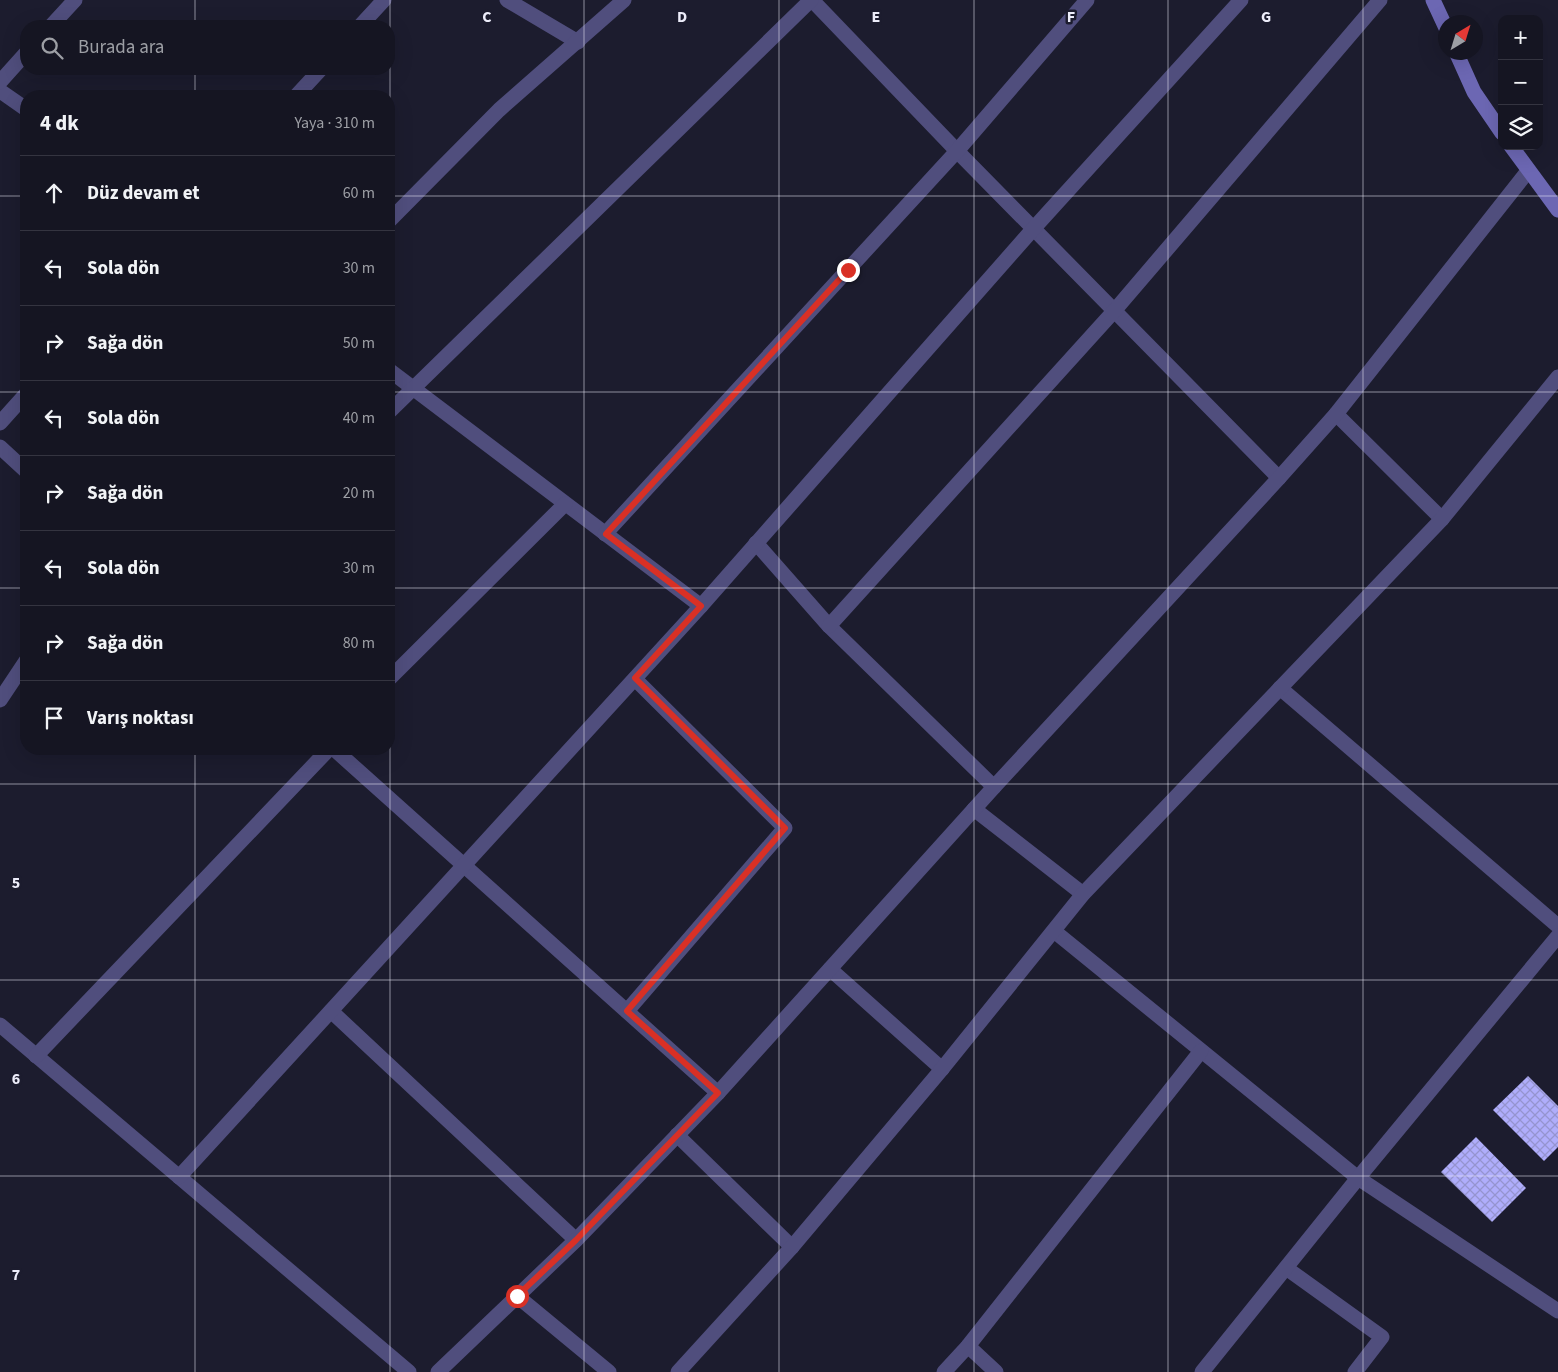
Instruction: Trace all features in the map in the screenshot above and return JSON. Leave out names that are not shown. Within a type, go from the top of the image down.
[{"type":"main road","points":[[1433,0],[1440,15]]},
{"type":"main road","points":[[1460,60],[1474,92],[1498,127]]},
{"type":"main road","points":[[1514,150],[1558,210]]},
{"type":"street","points":[[57,20],[75,0]]},
{"type":"street","points":[[366,20],[384,0]]},
{"type":"street","points":[[507,0],[578,42]]},
{"type":"street","points":[[395,215],[499,110],[624,0]]},
{"type":"street","points":[[395,406],[812,0],[957,151],[1280,478]]},
{"type":"street","points":[[606,534],[957,151],[1087,0]]},
{"type":"street","points":[[180,1177],[701,606],[1034,228],[1241,0]]},
{"type":"street","points":[[829,626],[1114,310],[1380,0]]},
{"type":"street","points":[[0,82],[20,60]]},
{"type":"street","points":[[302,90],[315,75]]},
{"type":"street","points":[[0,91],[20,105]]},
{"type":"street","points":[[438,1372],[576,1240],[718,1093],[994,787],[1280,478],[1336,414],[1528,171]]},
{"type":"street","points":[[395,375],[701,606]]},
{"type":"street","points":[[678,1372],[792,1247],[942,1069],[1083,894],[1442,519],[1558,377]]},
{"type":"street","points":[[0,423],[20,401]]},
{"type":"street","points":[[1336,414],[1442,519]]},
{"type":"street","points":[[0,447],[20,465]]},
{"type":"street","points":[[395,673],[565,504]]},
{"type":"street","points":[[756,543],[829,626],[994,787]]},
{"type":"street","points":[[0,700],[20,670]]},
{"type":"street","points":[[627,1011],[785,828],[635,678]]},
{"type":"street","points":[[1280,688],[1558,926]]},
{"type":"street","points":[[36,1056],[323,755]]},
{"type":"street","points":[[341,755],[718,1093]]},
{"type":"street","points":[[974,809],[1083,894]]},
{"type":"street","points":[[1054,930],[1358,1178],[1558,1311]]},
{"type":"street","points":[[1202,1372],[1358,1178],[1558,936]]},
{"type":"street","points":[[830,969],[942,1069]]},
{"type":"street","points":[[332,1011],[576,1240]]},
{"type":"street","points":[[0,1025],[409,1372]]},
{"type":"street","points":[[944,1372],[968,1346],[1201,1051]]},
{"type":"street","points":[[677,1135],[792,1247]]},
{"type":"street","points":[[1286,1268],[1382,1337],[1355,1372]]},
{"type":"street","points":[[517,1296],[609,1372]]},
{"type":"street","points":[[968,1346],[996,1372]]},
{"type":"building","points":[[1528,1076],[1558,1106],[1558,1147],[1544,1161],[1493,1110]]},
{"type":"building","points":[[1476,1137],[1526,1188],[1492,1222],[1441,1172]]},
{"type":"route","points":[[517,1296],[576,1240],[718,1093],[627,1011],[785,828],[635,678],[701,606],[606,534],[848,270]]}]
